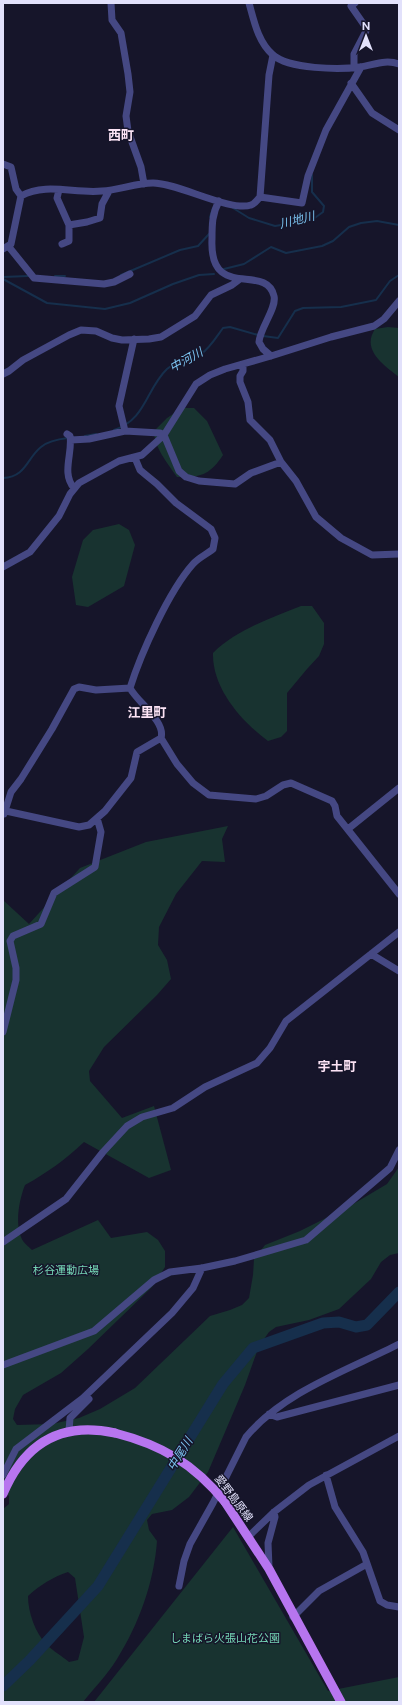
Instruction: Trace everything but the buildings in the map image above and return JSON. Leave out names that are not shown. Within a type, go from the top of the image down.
[{"type":"main road","name":"愛野島原線","points":[[3,1494],[17,1468],[34,1448],[46,1439],[69,1431],[95,1430],[114,1432],[140,1440],[172,1455],[197,1472],[225,1502],[269,1570],[340,1702]]},
{"type":"street","points":[[111,3],[112,20],[121,33],[128,74],[130,92],[126,116],[128,131],[144,184]]},
{"type":"street","points":[[249,3],[260,38],[273,55],[279,59],[310,67],[357,67],[383,62],[399,64]]},
{"type":"street","points":[[260,197],[302,203],[308,176],[326,130],[351,84],[357,67],[354,54],[367,29],[352,4]]},
{"type":"street","points":[[22,196],[37,190],[108,190],[144,184],[159,184],[219,201],[249,206],[255,203],[260,197],[269,75],[273,55]]},
{"type":"street","points":[[351,84],[372,113],[399,130]]},
{"type":"street","points":[[3,164],[11,167],[16,189],[22,196]]},
{"type":"street","points":[[59,190],[58,201],[69,224],[69,241],[62,244]]},
{"type":"street","points":[[69,224],[87,222],[100,218],[102,204],[108,190]]},
{"type":"street","points":[[22,196],[11,244],[6,248],[34,278],[104,284],[114,282],[130,274]]},
{"type":"street","points":[[219,201],[212,217],[212,242],[216,267],[221,273],[240,279],[265,282],[274,294],[274,304],[260,339],[261,346],[271,356]]},
{"type":"street","points":[[3,374],[24,360],[68,335],[82,330],[96,331],[117,339],[156,339],[161,337],[195,316],[212,295],[232,285],[240,279]]},
{"type":"street","points":[[3,567],[30,552],[59,516],[74,488],[118,461],[135,458],[142,455],[164,435],[196,384],[210,375],[306,344],[374,326],[384,319],[399,301]]},
{"type":"street","points":[[124,428],[119,406],[134,339]]},
{"type":"street","points":[[243,365],[240,382],[248,402],[250,420],[270,440],[281,462],[296,481],[316,517],[341,538],[372,555],[399,554]]},
{"type":"street","points":[[74,488],[71,484],[68,466],[70,437],[89,439],[124,428],[157,432],[164,435],[178,472],[186,477],[199,481],[235,484],[251,473],[281,462]]},
{"type":"street","points":[[135,458],[140,470],[176,503],[211,529],[215,538],[213,549],[194,563],[171,597],[160,618],[130,688],[134,696],[150,712],[161,728],[161,738],[177,764],[189,778],[209,795],[256,799],[266,796],[283,785],[291,783],[332,801],[335,806],[337,816],[399,894]]},
{"type":"street","points":[[130,688],[96,690],[79,687],[74,689],[52,729],[21,779],[11,792],[4,813],[79,827],[89,825],[105,811],[131,778],[137,752],[161,738]]},
{"type":"street","points":[[348,829],[399,788]]},
{"type":"street","points":[[3,1032],[16,980],[16,968],[10,941],[12,936],[41,924],[54,893],[95,867],[101,832],[97,818]]},
{"type":"street","points":[[3,1242],[66,1199],[102,1152],[127,1126],[142,1117],[173,1108],[205,1087],[257,1063],[270,1048],[286,1021],[399,932]]},
{"type":"street","points":[[371,954],[399,971]]},
{"type":"street","points":[[3,1365],[94,1331],[154,1280],[162,1275],[179,1270],[202,1268],[258,1255],[306,1240],[390,1168],[399,1150]]},
{"type":"street","points":[[3,1475],[16,1449],[83,1398],[108,1376],[172,1312],[193,1288],[202,1268]]},
{"type":"street","points":[[178,1586],[190,1544],[213,1503],[240,1448],[252,1430],[269,1414],[330,1377],[399,1344]]},
{"type":"street","points":[[69,1431],[69,1423],[74,1413],[107,1382],[108,1376]]},
{"type":"street","points":[[269,1414],[277,1417],[399,1385]]},
{"type":"street","points":[[248,1537],[274,1512],[309,1485],[399,1436]]},
{"type":"street","points":[[326,1475],[335,1507],[363,1552],[380,1601],[387,1606],[399,1607]]},
{"type":"street","points":[[269,1570],[268,1543],[275,1517],[274,1512]]},
{"type":"street","points":[[293,1617],[319,1592],[367,1564]]},
{"type":"green space","points":[[388,327],[399,328],[399,377],[381,362],[372,350],[371,337],[375,329]]},
{"type":"green space","points":[[182,408],[194,408],[207,421],[223,455],[214,467],[198,476],[177,477],[162,455],[156,443],[154,431],[167,418]]},
{"type":"green space","points":[[119,524],[129,530],[135,545],[124,586],[88,607],[76,605],[72,577],[83,540],[93,530]]},
{"type":"green space","points":[[301,606],[312,606],[324,623],[324,644],[319,656],[287,693],[287,731],[281,737],[268,741],[238,714],[230,703],[217,679],[213,653],[232,638],[254,625]]},
{"type":"green space","name":"杉谷運動広場","points":[[228,826],[222,839],[225,862],[202,861],[176,894],[159,927],[158,945],[167,960],[171,979],[157,995],[104,1047],[89,1071],[90,1081],[122,1118],[154,1106],[171,1170],[149,1178],[84,1142],[41,1176],[25,1185],[19,1205],[18,1221],[20,1235],[23,1241],[32,1250],[98,1220],[111,1238],[147,1232],[158,1240],[165,1251],[165,1267],[152,1287],[88,1349],[61,1373],[23,1395],[15,1409],[13,1419],[17,1425],[52,1424],[79,1418],[100,1409],[135,1388],[210,1316],[242,1305],[249,1298],[254,1259],[265,1245],[300,1231],[350,1206],[387,1184],[399,1167],[399,1253],[390,1255],[381,1262],[371,1279],[339,1309],[309,1320],[276,1327],[269,1332],[259,1346],[245,1385],[208,1472],[189,1497],[172,1510],[152,1514],[147,1520],[149,1530],[157,1541],[153,1572],[139,1617],[117,1659],[83,1702],[3,1702],[3,1509],[9,1504],[9,1496],[3,1491],[3,900],[29,924],[80,868],[146,842]],"holes":[[[68,1572],[75,1578],[84,1637],[78,1660],[69,1662],[49,1647],[39,1635],[29,1609],[28,1596],[37,1588],[62,1574]]]},
{"type":"green space","name":"しまばら火張山花公園","points":[[233,1527],[328,1691],[399,1677],[399,1702],[94,1702]]},
{"type":"waterway","name":"川地川","points":[[233,208],[249,218],[275,226],[312,220],[323,212],[324,206],[312,192],[312,175]]},
{"type":"waterway","name":"川地川","points":[[210,217],[213,208]]},
{"type":"waterway","points":[[224,269],[244,264],[271,247],[286,253],[322,246],[333,241],[349,227],[361,223],[377,221],[399,225]]},
{"type":"waterway","name":"川地川","points":[[121,275],[180,250],[198,246],[209,234]]},
{"type":"waterway","points":[[3,279],[47,303],[105,309],[130,303],[173,284],[199,275],[214,274]]},
{"type":"waterway","name":"中河川","points":[[263,336],[278,338],[295,311],[303,308],[341,307],[376,300],[390,281],[399,275]]},
{"type":"waterway","name":"川地川","points":[[3,277],[28,276]]},
{"type":"waterway","name":"川地川","points":[[55,276],[65,276]]},
{"type":"waterway","name":"中河川","points":[[114,430],[133,419],[145,403],[160,377],[167,369],[175,364],[201,354],[223,328],[230,327],[258,335]]},
{"type":"waterway","name":"中河川","points":[[85,436],[96,434]]},
{"type":"waterway","name":"中河川","points":[[3,478],[11,477],[21,471],[36,451],[47,443],[68,438]]},
{"type":"waterway","name":"中尾川","points":[[3,1686],[30,1660],[98,1586],[223,1384],[253,1348],[323,1323],[339,1322],[356,1327],[367,1325],[399,1292]]},
{"type":"district","name":"西町","points":[[121,135]]},
{"type":"district","name":"江里町","points":[[147,712]]},
{"type":"district","name":"宇土町","points":[[337,1066]]}]
